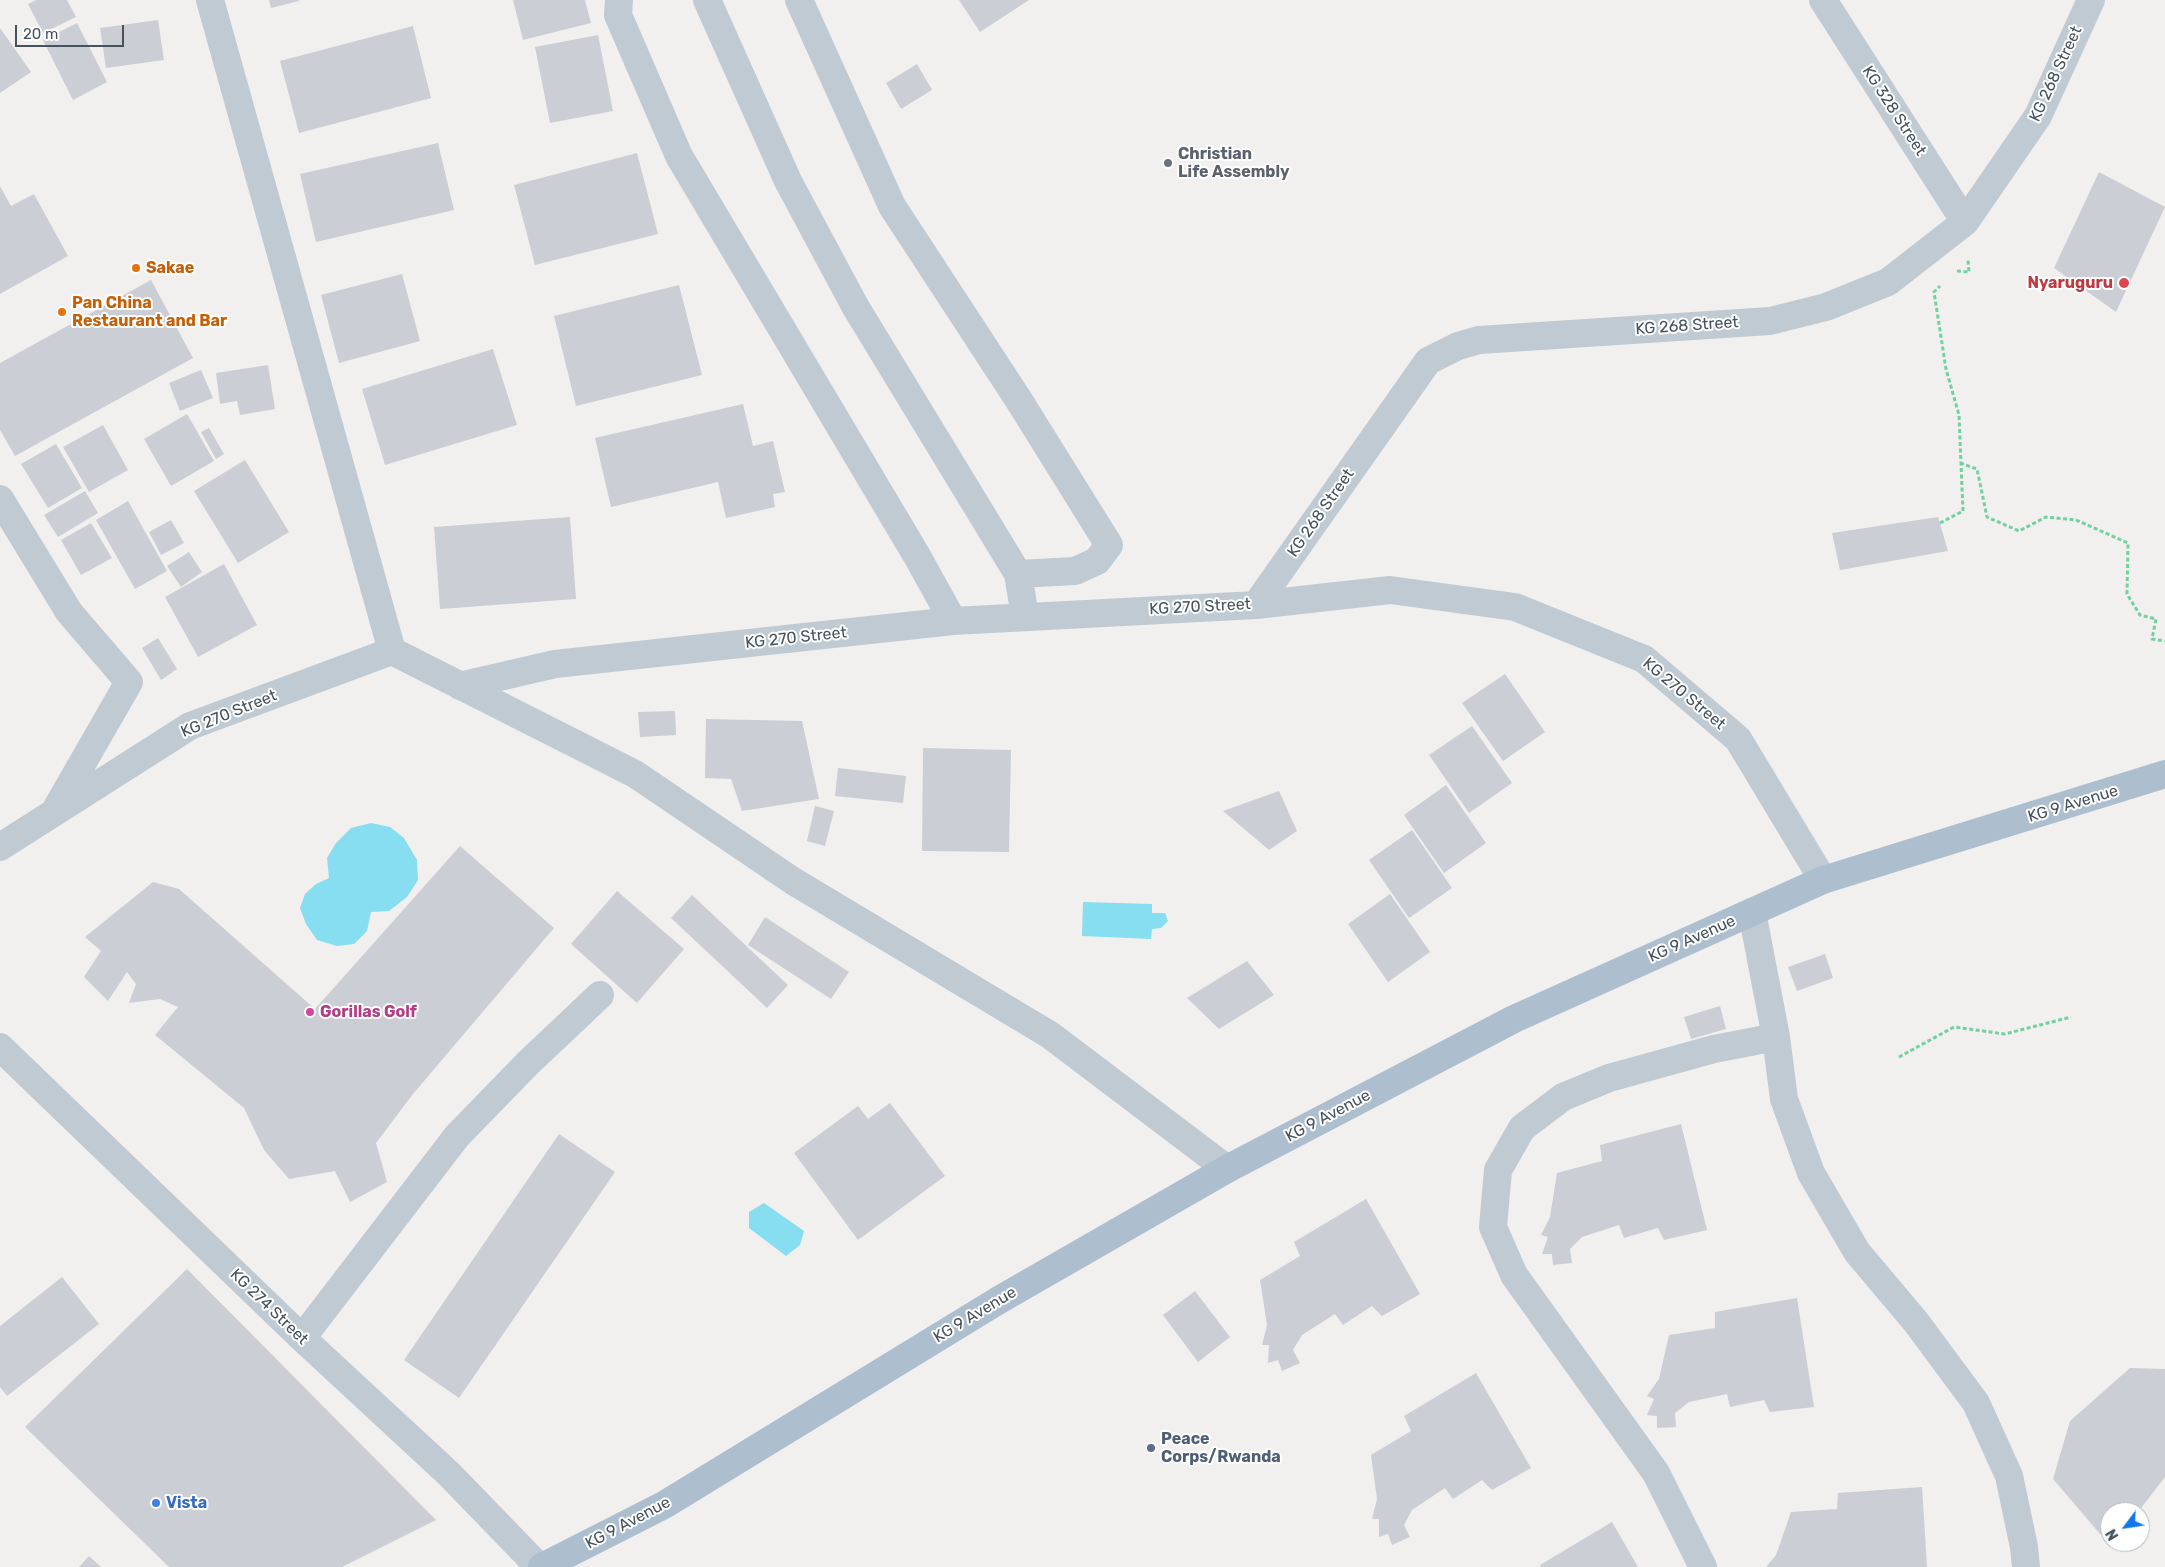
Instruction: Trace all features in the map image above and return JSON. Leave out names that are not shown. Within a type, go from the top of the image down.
[{"type":"main road","name":"KG 9 Avenue","points":[[540,1567],[664,1505],[999,1300],[1227,1169],[1514,1019],[1823,880],[2165,774]]},
{"type":"street","points":[[210,0],[392,651],[635,774],[793,881],[1050,1035],[1227,1169]]},
{"type":"street","points":[[619,0],[618,15],[679,156],[912,548],[953,621]]},
{"type":"street","points":[[707,0],[788,181],[855,306],[1018,574],[1025,616]]},
{"type":"street","points":[[799,0],[892,206],[1020,402],[1109,545],[1097,561],[1075,571],[1018,574]]},
{"type":"street","name":"KG 328 Street","points":[[1823,0],[1965,222]]},
{"type":"street","name":"KG 268 Street","points":[[1256,605],[1428,361],[1458,346],[1479,340],[1770,321],[1817,309],[1888,282],[1965,222],[2038,116],[2091,0]]},
{"type":"street","points":[[0,499],[69,612],[129,682],[54,812]]},
{"type":"street","name":"KG 270 Street","points":[[460,686],[555,664],[953,621],[1256,605],[1390,590],[1515,607],[1644,659],[1738,739],[1823,880]]},
{"type":"street","name":"KG 270 Street","points":[[0,847],[190,726],[392,651]]},
{"type":"street","points":[[1752,912],[1776,1037],[1784,1099],[1811,1173],[1857,1252],[1916,1322],[1976,1403],[2009,1476],[2024,1547],[2026,1567]]},
{"type":"street","points":[[302,1338],[457,1136],[528,1063],[600,995]]},
{"type":"street","points":[[1703,1567],[1656,1473],[1514,1275],[1493,1227],[1498,1170],[1522,1128],[1563,1097],[1609,1078],[1714,1049],[1776,1037]]},
{"type":"street","name":"KG 274 Street","points":[[0,1047],[302,1338],[449,1474],[540,1567]]},
{"type":"path","points":[[1954,270],[1969,272],[1965,222]]},
{"type":"path","points":[[1940,523],[1963,511],[1959,415],[1946,369],[1934,292],[1941,285]]},
{"type":"path","points":[[1960,463],[1977,469],[1986,517],[2019,531],[2046,517],[2076,520],[2128,544],[2127,594],[2140,615],[2156,619],[2152,639],[2165,641]]},
{"type":"path","points":[[1899,1057],[1954,1027],[2005,1034],[2071,1017]]},
{"type":"water","points":[[371,823],[390,827],[404,838],[417,860],[418,880],[407,897],[389,911],[371,912],[367,931],[354,944],[337,946],[317,940],[306,924],[300,908],[305,894],[316,884],[329,878],[327,858],[336,843],[351,828]]},
{"type":"water","points":[[1083,902],[1152,904],[1152,913],[1165,913],[1168,921],[1161,928],[1152,929],[1151,939],[1082,936]]},
{"type":"water","points":[[764,1203],[804,1231],[800,1245],[786,1256],[749,1228],[749,1212]]},
{"type":"building","points":[[36,0],[67,0],[76,17],[43,33],[28,4]]},
{"type":"building","points":[[269,0],[299,0],[299,1],[271,8]]},
{"type":"building","points":[[513,0],[585,0],[591,23],[523,40]]},
{"type":"building","points":[[959,0],[1029,0],[980,32]]},
{"type":"building","points":[[158,20],[164,60],[106,68],[100,28]]},
{"type":"building","points":[[77,23],[107,82],[73,100],[43,40]]},
{"type":"building","points":[[413,26],[431,98],[299,133],[280,61]]},
{"type":"building","points":[[0,28],[31,72],[0,93]]},
{"type":"building","points":[[598,35],[613,111],[550,123],[535,47]]},
{"type":"building","points":[[917,64],[932,90],[901,109],[886,83]]},
{"type":"building","points":[[438,143],[454,210],[316,242],[300,174]]},
{"type":"building","points":[[637,153],[658,234],[535,265],[514,185]]},
{"type":"building","points":[[2099,172],[2165,207],[2116,312],[2054,268]]},
{"type":"building","points":[[0,186],[11,206],[34,194],[68,256],[0,294]]},
{"type":"building","points":[[402,274],[420,341],[339,363],[321,295]]},
{"type":"building","points":[[151,280],[193,358],[15,456],[0,430],[0,363]]},
{"type":"building","points":[[679,285],[702,375],[576,406],[554,316]]},
{"type":"building","points":[[493,349],[517,425],[385,465],[362,389]]},
{"type":"building","points":[[268,365],[275,409],[240,415],[237,401],[220,404],[216,373]]},
{"type":"building","points":[[201,370],[213,398],[180,411],[169,383]]},
{"type":"building","points":[[743,404],[753,446],[773,441],[785,492],[773,494],[775,507],[726,518],[718,482],[611,507],[595,438]]},
{"type":"building","points":[[187,414],[214,461],[171,486],[144,439]]},
{"type":"building","points":[[103,425],[128,470],[89,492],[63,447]]},
{"type":"building","points":[[209,428],[224,454],[216,459],[201,432]]},
{"type":"building","points":[[56,444],[82,488],[48,508],[21,464]]},
{"type":"building","points":[[245,460],[289,532],[238,563],[194,491]]},
{"type":"building","points":[[85,491],[98,513],[58,537],[44,515]]},
{"type":"building","points":[[128,501],[167,571],[135,589],[96,520]]},
{"type":"building","points":[[570,517],[576,599],[440,609],[434,527]]},
{"type":"building","points":[[1938,517],[1948,551],[1840,570],[1832,533]]},
{"type":"building","points":[[171,520],[184,543],[161,555],[149,532]]},
{"type":"building","points":[[91,523],[112,558],[81,575],[61,540]]},
{"type":"building","points":[[189,552],[202,572],[181,587],[167,566]]},
{"type":"building","points":[[224,564],[257,625],[198,657],[165,597]]},
{"type":"building","points":[[158,638],[177,669],[161,680],[142,648]]},
{"type":"building","points":[[1505,674],[1545,732],[1503,761],[1462,703]]},
{"type":"building","points":[[675,711],[676,735],[640,737],[638,712]]},
{"type":"building","points":[[706,719],[802,721],[819,799],[742,811],[731,779],[705,778]]},
{"type":"building","points":[[1472,726],[1512,783],[1469,813],[1429,755]]},
{"type":"building","points":[[923,748],[1011,750],[1009,852],[922,851]]},
{"type":"building","points":[[838,768],[906,776],[903,803],[835,796]]},
{"type":"building","points":[[1446,785],[1486,843],[1444,873],[1404,815]]},
{"type":"building","points":[[1279,791],[1297,831],[1269,850],[1223,811]]},
{"type":"building","points":[[815,806],[834,811],[825,846],[807,841]]},
{"type":"building","points":[[1412,830],[1452,888],[1409,918],[1369,860]]},
{"type":"building","points":[[460,846],[554,928],[413,1094],[376,1143],[387,1182],[350,1202],[335,1171],[289,1179],[264,1150],[244,1108],[155,1035],[178,1007],[160,999],[129,1003],[136,984],[127,972],[108,1001],[84,977],[101,951],[85,937],[153,882],[179,889],[315,1009]]},
{"type":"building","points":[[617,891],[684,949],[637,1003],[571,944]]},
{"type":"building","points":[[1390,894],[1430,952],[1388,982],[1348,924]]},
{"type":"building","points":[[692,895],[788,985],[767,1008],[671,918]]},
{"type":"building","points":[[765,917],[849,972],[831,999],[748,945]]},
{"type":"building","points":[[1825,954],[1833,978],[1797,991],[1788,967]]},
{"type":"building","points":[[1247,961],[1274,995],[1219,1029],[1187,998]]},
{"type":"building","points":[[1720,1006],[1726,1029],[1691,1039],[1684,1017]]},
{"type":"building","points":[[890,1103],[945,1176],[858,1240],[794,1153],[858,1106],[868,1119]]},
{"type":"building","points":[[1681,1124],[1707,1230],[1664,1240],[1658,1228],[1624,1238],[1619,1225],[1582,1237],[1570,1249],[1572,1263],[1553,1265],[1552,1254],[1542,1254],[1548,1237],[1541,1235],[1550,1217],[1557,1173],[1602,1161],[1600,1145]]},
{"type":"building","points":[[559,1134],[615,1172],[459,1398],[404,1360]]},
{"type":"building","points":[[1366,1199],[1420,1294],[1382,1316],[1372,1306],[1343,1325],[1335,1314],[1302,1335],[1293,1350],[1300,1363],[1282,1371],[1278,1360],[1268,1363],[1269,1345],[1262,1345],[1267,1325],[1260,1280],[1300,1256],[1294,1242]]},
{"type":"building","points":[[187,1269],[436,1520],[342,1567],[169,1567],[25,1427]]},
{"type":"building","points":[[62,1277],[99,1324],[7,1396],[0,1387],[0,1326]]},
{"type":"building","points":[[1195,1291],[1230,1337],[1198,1362],[1163,1315]]},
{"type":"building","points":[[1797,1298],[1814,1407],[1770,1412],[1764,1400],[1730,1407],[1727,1394],[1689,1402],[1675,1413],[1676,1427],[1657,1428],[1657,1416],[1647,1415],[1654,1399],[1647,1396],[1659,1379],[1669,1335],[1715,1328],[1715,1312]]},
{"type":"building","points":[[2130,1368],[2165,1369],[2165,1477],[2146,1502],[2100,1502],[2100,1534],[2053,1479],[2070,1421]]},
{"type":"building","points":[[1476,1373],[1531,1468],[1492,1490],[1482,1480],[1453,1499],[1445,1488],[1412,1510],[1404,1525],[1410,1537],[1392,1545],[1388,1534],[1379,1537],[1379,1519],[1372,1519],[1377,1499],[1371,1455],[1411,1431],[1404,1416]]},
{"type":"building","points":[[1922,1487],[1927,1567],[1766,1567],[1776,1555],[1791,1512],[1837,1509],[1838,1493]]},
{"type":"building","points":[[1612,1522],[1638,1567],[1541,1567],[1540,1565]]},
{"type":"building","points":[[89,1556],[101,1567],[79,1567]]},
{"type":"place","name":"Christian Life Assembly","points":[[1168,163]]},
{"type":"place","name":"Sakae","points":[[136,268]]},
{"type":"place","name":"Nyaruguru","points":[[2124,283]]},
{"type":"place","name":"Pan China Restaurant and Bar","points":[[62,312]]},
{"type":"place","name":"Gorillas Golf","points":[[310,1012]]},
{"type":"place","name":"Peace Corps/Rwanda","points":[[1151,1448]]},
{"type":"place","name":"Vista","points":[[156,1503]]}]
